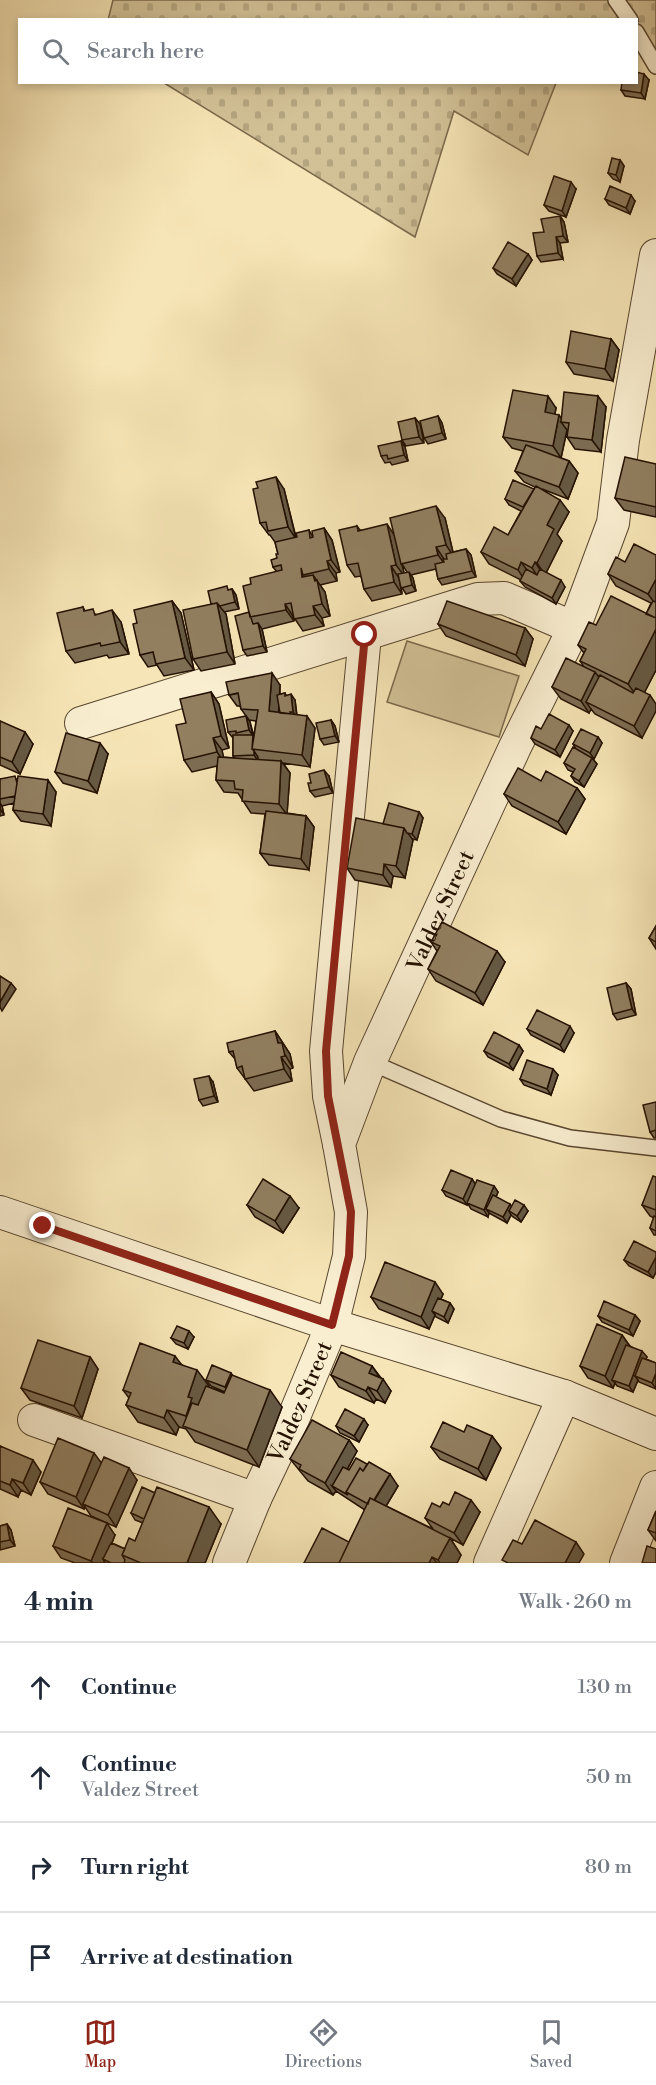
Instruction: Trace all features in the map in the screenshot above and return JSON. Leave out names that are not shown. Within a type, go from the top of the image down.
[{"type":"street","name":"Valdez Street","points":[[229,1563],[332,1325],[349,1256],[351,1212],[339,1144],[370,1062],[515,747],[574,628],[613,523],[623,440],[656,255]]},
{"type":"street","points":[[81,723],[478,600],[504,598],[574,628]]},
{"type":"street","points":[[339,1144],[328,1096],[326,1051],[365,635]]},
{"type":"street","points":[[0,1212],[332,1325],[564,1396],[656,1434]]},
{"type":"street","points":[[490,1563],[564,1396]]},
{"type":"street","points":[[34,1420],[255,1499]]},
{"type":"street","points":[[626,1563],[656,1487]]},
{"type":"lane","points":[[616,0],[629,18]]},
{"type":"lane","points":[[638,35],[656,66]]},
{"type":"lane","points":[[370,1062],[501,1119],[570,1138],[656,1148]]},
{"type":"green space","points":[[113,0],[656,0],[656,55],[638,49],[638,18],[108,18]]},
{"type":"green space","points":[[166,84],[556,84],[528,155],[454,111],[415,237]]},
{"type":"green space","points":[[407,641],[519,676],[499,737],[387,702]]},
{"type":"building","points":[[638,72],[644,74],[641,93],[621,90],[622,84],[638,84]]},
{"type":"building","points":[[612,158],[620,160],[616,175],[608,173]]},
{"type":"building","points":[[554,176],[571,182],[562,211],[544,205]]},
{"type":"building","points":[[610,186],[631,195],[626,208],[605,199]]},
{"type":"building","points":[[560,216],[563,236],[556,237],[558,253],[537,256],[533,233],[544,232],[541,219]]},
{"type":"building","points":[[508,242],[528,254],[512,279],[493,268]]},
{"type":"building","points":[[571,331],[611,339],[605,369],[566,362]]},
{"type":"building","points":[[513,390],[548,396],[545,412],[559,415],[553,446],[503,437]]},
{"type":"building","points":[[564,392],[598,396],[592,440],[567,437],[569,423],[561,422]]},
{"type":"building","points":[[438,416],[442,433],[424,438],[420,421]]},
{"type":"building","points":[[415,418],[419,437],[402,440],[398,422]]},
{"type":"building","points":[[401,441],[404,455],[388,459],[387,455],[381,456],[378,446]]},
{"type":"building","points":[[526,445],[569,461],[559,487],[515,471]]},
{"type":"building","points":[[625,457],[656,464],[656,507],[615,498]]},
{"type":"building","points":[[276,477],[288,527],[268,531],[266,522],[260,523],[253,489],[258,488],[256,482]]},
{"type":"building","points":[[513,480],[534,489],[523,507],[505,499]]},
{"type":"building","points":[[536,486],[560,500],[547,525],[554,529],[537,563],[535,562],[532,568],[521,562],[518,570],[481,552],[494,527],[508,535]]},
{"type":"building","points":[[436,506],[446,545],[436,547],[438,555],[401,564],[390,518]]},
{"type":"building","points":[[387,524],[396,565],[391,566],[394,582],[364,589],[358,563],[347,565],[339,530],[357,526],[358,531]]},
{"type":"building","points":[[324,528],[331,560],[327,561],[329,569],[303,575],[301,568],[302,577],[313,575],[315,581],[317,580],[322,604],[313,606],[315,615],[294,619],[291,603],[285,604],[286,610],[250,617],[243,586],[251,584],[250,578],[282,570],[281,565],[273,567],[271,560],[277,558],[276,554],[278,554],[275,542],[297,537],[296,533],[309,530],[310,538],[313,537],[312,531]]},
{"type":"building","points":[[634,544],[656,555],[656,579],[648,594],[608,574],[616,557],[625,562]]},
{"type":"building","points":[[466,549],[472,571],[438,579],[435,564],[444,562],[443,559],[447,559],[446,554]]},
{"type":"building","points":[[526,569],[537,575],[540,569],[561,580],[552,598],[520,581]]},
{"type":"building","points":[[409,572],[412,585],[401,588],[398,574]]},
{"type":"building","points":[[227,586],[228,590],[232,589],[235,602],[220,606],[217,603],[211,604],[208,591]]},
{"type":"building","points":[[611,596],[656,618],[656,629],[628,684],[580,661],[586,649],[578,645],[589,622],[596,625]]},
{"type":"building","points":[[172,601],[185,658],[156,664],[153,652],[140,655],[133,624],[137,623],[134,610]]},
{"type":"building","points":[[447,601],[525,628],[516,655],[438,624]]},
{"type":"building","points":[[653,601],[656,602],[656,618],[646,614]]},
{"type":"building","points":[[217,603],[227,652],[193,659],[183,610]]},
{"type":"building","points":[[83,607],[84,611],[93,609],[95,615],[112,610],[120,642],[101,646],[100,643],[66,651],[57,613]]},
{"type":"building","points":[[249,612],[253,624],[258,623],[263,646],[243,650],[235,616]]},
{"type":"building","points":[[566,658],[595,672],[581,701],[552,687]]},
{"type":"building","points":[[272,673],[269,711],[307,716],[302,755],[252,749],[258,710],[241,709],[238,693],[229,695],[226,682]]},
{"type":"building","points":[[600,675],[633,693],[636,688],[650,695],[634,726],[586,702]]},
{"type":"building","points":[[211,692],[221,736],[213,738],[217,752],[184,760],[176,725],[186,723],[180,699]]},
{"type":"building","points":[[285,693],[285,696],[291,694],[293,712],[290,712],[291,714],[280,713],[277,695]]},
{"type":"building","points":[[549,714],[569,725],[555,750],[531,738],[536,726],[541,729]]},
{"type":"building","points":[[246,716],[249,730],[228,732],[226,720]]},
{"type":"building","points":[[331,720],[335,736],[320,739],[316,723]]},
{"type":"building","points":[[0,721],[25,732],[12,762],[0,757]]},
{"type":"building","points":[[581,729],[598,737],[590,753],[573,744]]},
{"type":"building","points":[[66,733],[100,743],[88,781],[55,772]]},
{"type":"building","points":[[233,735],[253,735],[254,755],[233,756]]},
{"type":"building","points":[[573,747],[592,758],[579,781],[571,776],[575,769],[564,763]]},
{"type":"building","points":[[218,757],[281,761],[279,804],[242,801],[243,790],[235,789],[234,781],[216,780]]},
{"type":"building","points":[[518,768],[541,781],[546,771],[577,788],[558,822],[504,794]]},
{"type":"building","points":[[324,770],[329,787],[310,791],[309,774]]},
{"type":"building","points":[[15,776],[17,783],[15,796],[0,799],[0,779]]},
{"type":"building","points":[[18,776],[48,780],[43,814],[13,810]]},
{"type":"building","points":[[389,803],[419,812],[412,834],[407,833],[404,828],[383,824]]},
{"type":"building","points":[[266,811],[306,816],[301,859],[260,853]]},
{"type":"building","points":[[356,818],[404,828],[396,866],[384,864],[383,875],[347,868]]},
{"type":"building","points":[[442,922],[497,951],[475,993],[428,969],[440,946],[431,942]]},
{"type":"building","points":[[656,926],[656,942],[649,938]]},
{"type":"building","points":[[0,976],[11,983],[0,1002]]},
{"type":"building","points":[[626,983],[632,1009],[613,1014],[607,988]]},
{"type":"building","points":[[537,1010],[570,1026],[560,1045],[527,1029]]},
{"type":"building","points":[[275,1031],[278,1043],[282,1043],[285,1056],[281,1057],[284,1069],[245,1079],[242,1066],[237,1068],[233,1051],[229,1052],[227,1043]]},
{"type":"building","points":[[494,1032],[519,1045],[509,1064],[484,1051]]},
{"type":"building","points":[[527,1060],[553,1069],[547,1089],[520,1079]]},
{"type":"building","points":[[209,1076],[214,1096],[199,1100],[194,1079]]},
{"type":"building","points":[[656,1102],[656,1130],[650,1132],[643,1105]]},
{"type":"building","points":[[451,1170],[472,1179],[463,1199],[442,1190]]},
{"type":"building","points":[[653,1176],[656,1177],[656,1210],[642,1205]]},
{"type":"building","points":[[263,1179],[290,1196],[275,1221],[247,1205]]},
{"type":"building","points":[[477,1180],[494,1186],[484,1210],[467,1203]]},
{"type":"building","points":[[493,1195],[510,1204],[503,1217],[486,1209]]},
{"type":"building","points":[[515,1200],[524,1205],[517,1216],[509,1211]]},
{"type":"building","points":[[654,1216],[656,1217],[656,1231],[650,1228]]},
{"type":"building","points":[[634,1241],[656,1252],[656,1257],[648,1272],[624,1260]]},
{"type":"building","points":[[385,1262],[435,1282],[421,1317],[371,1297]]},
{"type":"building","points":[[438,1298],[450,1303],[444,1317],[432,1311]]},
{"type":"building","points":[[604,1301],[635,1315],[629,1330],[598,1316]]},
{"type":"building","points":[[597,1324],[622,1335],[605,1376],[580,1366]]},
{"type":"building","points":[[177,1326],[189,1331],[184,1343],[171,1338]]},
{"type":"building","points":[[38,1340],[90,1357],[74,1406],[21,1388]]},
{"type":"building","points":[[140,1343],[175,1356],[173,1362],[197,1370],[188,1397],[192,1398],[186,1416],[167,1410],[164,1418],[126,1405],[131,1393],[123,1390]]},
{"type":"building","points":[[626,1345],[642,1351],[629,1386],[612,1380]]},
{"type":"building","points":[[341,1352],[372,1366],[369,1373],[383,1379],[377,1391],[368,1387],[366,1391],[331,1375]]},
{"type":"building","points":[[642,1358],[656,1363],[656,1373],[652,1383],[635,1376]]},
{"type":"building","points":[[212,1365],[231,1373],[225,1387],[206,1380]]},
{"type":"building","points":[[232,1375],[270,1390],[247,1450],[183,1426],[192,1403],[198,1405],[206,1386],[224,1393]]},
{"type":"building","points":[[345,1409],[364,1419],[354,1436],[336,1426]]},
{"type":"building","points":[[312,1420],[349,1440],[325,1483],[299,1469],[301,1465],[290,1459]]},
{"type":"building","points":[[443,1422],[464,1432],[467,1425],[492,1436],[478,1469],[431,1447]]},
{"type":"building","points":[[58,1438],[94,1453],[76,1497],[40,1482]]},
{"type":"building","points":[[0,1446],[33,1460],[23,1483],[12,1479],[10,1485],[0,1481]]},
{"type":"building","points":[[104,1457],[129,1468],[108,1515],[83,1504]]},
{"type":"building","points":[[356,1458],[367,1464],[363,1471],[360,1468],[346,1492],[348,1495],[332,1486],[343,1467],[349,1470]]},
{"type":"building","points":[[369,1462],[390,1474],[374,1500],[370,1498],[368,1504],[346,1492],[360,1468],[363,1471]]},
{"type":"building","points":[[142,1487],[155,1493],[144,1519],[131,1513]]},
{"type":"building","points":[[157,1487],[209,1507],[187,1563],[141,1563],[122,1555],[129,1538],[135,1541]]},
{"type":"building","points":[[455,1492],[471,1500],[454,1533],[425,1518],[432,1503],[440,1507],[443,1502],[449,1505]]},
{"type":"building","points":[[370,1498],[450,1538],[438,1560],[432,1557],[429,1563],[339,1563]]},
{"type":"building","points":[[68,1508],[107,1523],[91,1561],[53,1546]]},
{"type":"building","points":[[656,1511],[656,1533],[648,1530]]},
{"type":"building","points":[[535,1520],[576,1542],[565,1563],[508,1563],[502,1560],[513,1540],[522,1544]]},
{"type":"building","points":[[7,1524],[10,1540],[0,1542],[0,1526]]},
{"type":"building","points":[[322,1528],[349,1542],[339,1563],[304,1563]]},
{"type":"building","points":[[111,1543],[125,1549],[122,1555],[124,1563],[111,1563],[103,1559]]},
{"type":"building","points":[[647,1546],[656,1549],[656,1563],[642,1563]]},
{"type":"route","points":[[43,1226],[332,1325],[349,1256],[351,1212],[328,1096],[326,1051],[365,635]]}]
